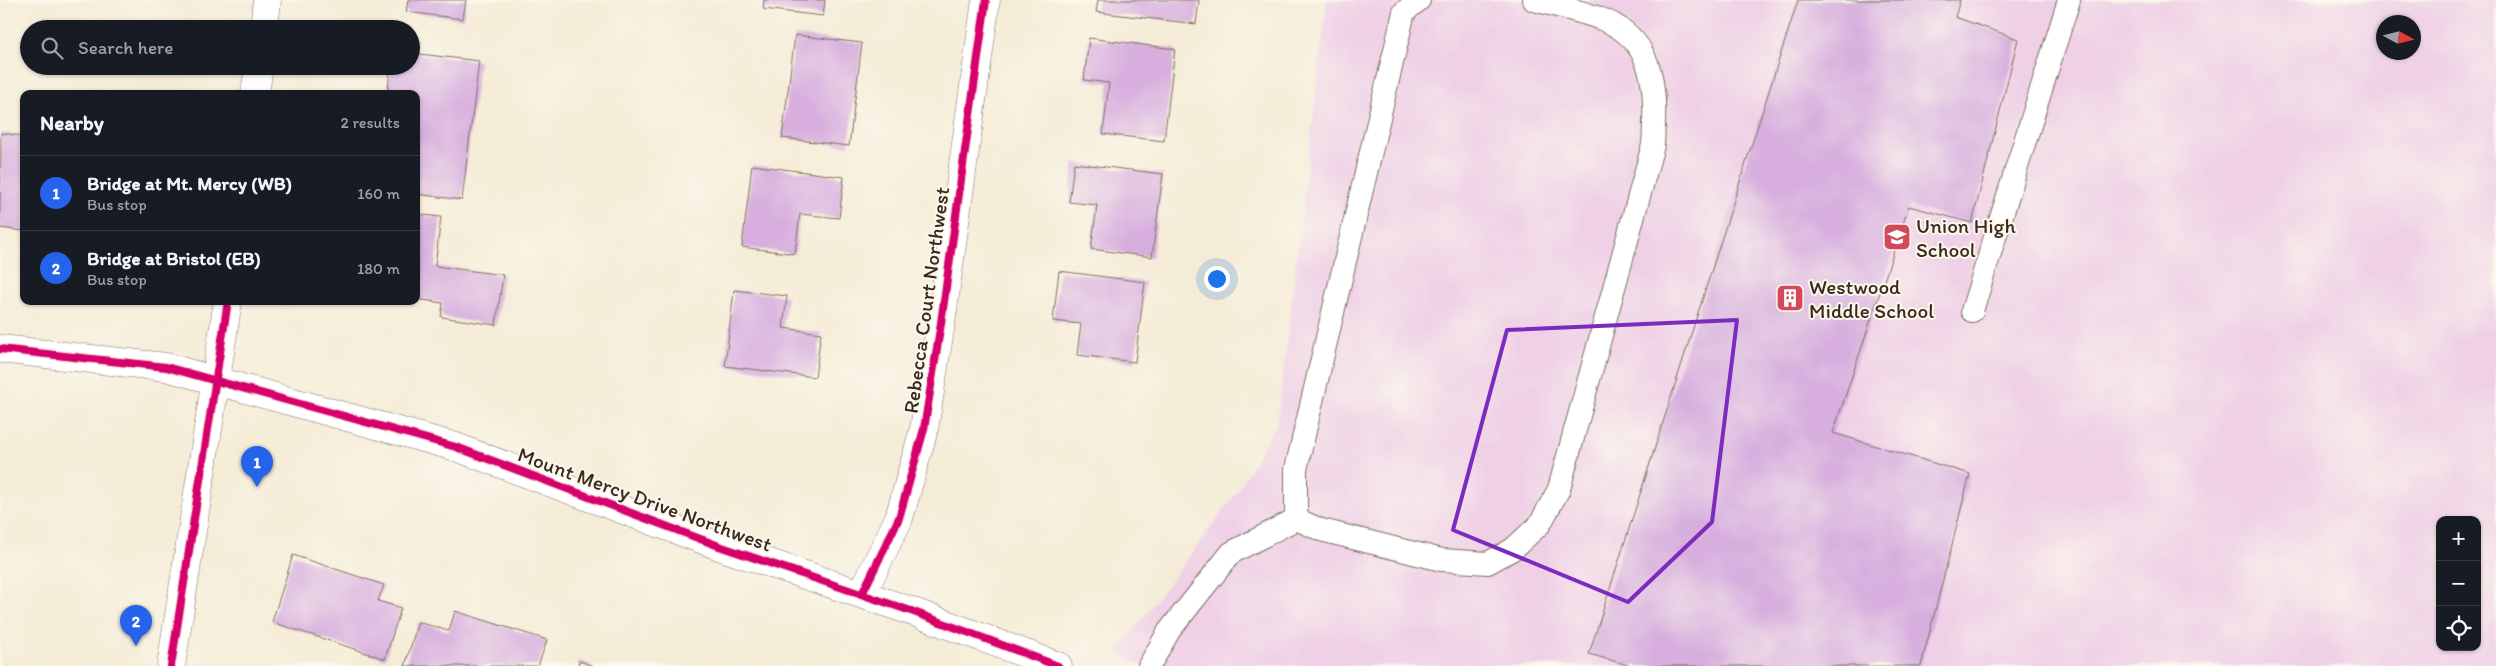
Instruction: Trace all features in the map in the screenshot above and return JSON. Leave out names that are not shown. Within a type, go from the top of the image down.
[{"type":"street","points":[[265,20],[267,0]]},
{"type":"street","name":"Rebecca Court Northwest","points":[[862,594],[899,518],[924,429],[941,323],[986,0]]},
{"type":"street","points":[[256,90],[258,75]]},
{"type":"street","points":[[171,666],[227,305]]},
{"type":"street","name":"Mount Mercy Drive Northwest","points":[[0,349],[166,367],[456,447],[719,546],[862,594],[1058,666]]},
{"type":"lane","points":[[1296,518],[1296,469],[1326,336],[1404,12],[1419,0]]},
{"type":"lane","points":[[1296,518],[1321,530],[1442,560],[1488,564],[1513,549],[1540,524],[1559,490],[1653,144],[1656,101],[1649,64],[1634,39],[1605,20],[1534,0]]},
{"type":"lane","points":[[1972,311],[2069,0]]},
{"type":"lane","points":[[1150,666],[1169,631],[1232,553],[1296,518]]},
{"type":"highlighted area","points":[[1737,320],[1712,522],[1628,602],[1453,530],[1507,330]]},
{"type":"shaded area","name":"Union High School","points":[[1327,0],[2496,0],[2496,666],[1142,666],[1117,653],[1237,492],[1277,422]]},
{"type":"building","points":[[408,0],[466,0],[463,19],[406,12]]},
{"type":"building","points":[[764,0],[825,0],[823,16],[763,9]]},
{"type":"building","points":[[1098,0],[1199,0],[1196,24],[1096,12]]},
{"type":"building","name":"Westwood Middle School","points":[[1798,0],[1960,0],[1955,17],[2018,39],[1972,223],[1909,206],[1833,433],[1970,474],[1921,666],[1631,666],[1589,654]]},
{"type":"building","points":[[795,35],[862,43],[849,146],[782,138]]},
{"type":"building","points":[[1089,38],[1175,49],[1164,141],[1103,134],[1109,83],[1084,80]]},
{"type":"building","points":[[420,54],[479,61],[462,200],[420,195],[420,90],[388,90],[390,75],[420,75]]},
{"type":"building","points":[[1,133],[20,135],[20,230],[0,228]]},
{"type":"building","points":[[1074,163],[1163,174],[1152,257],[1091,249],[1097,205],[1069,202]]},
{"type":"building","points":[[752,165],[844,177],[839,218],[800,214],[795,254],[742,247]]},
{"type":"building","points":[[420,214],[441,217],[435,266],[503,275],[496,325],[441,317],[443,303],[420,300]]},
{"type":"building","points":[[1059,271],[1145,282],[1135,362],[1077,355],[1081,324],[1053,321]]},
{"type":"building","points":[[734,290],[787,296],[783,328],[821,333],[815,377],[725,366]]},
{"type":"building","points":[[293,555],[384,585],[378,601],[401,608],[385,659],[272,622]]},
{"type":"building","points":[[455,611],[547,640],[538,666],[405,666],[418,622],[449,631]]},
{"type":"building","points":[[579,661],[594,666],[578,666]]},
{"type":"cycle path","points":[[862,594],[899,518],[924,429],[941,323],[986,0]]},
{"type":"cycle path","points":[[171,666],[227,305]]},
{"type":"cycle path","points":[[0,349],[166,367],[456,447],[719,546],[911,611],[1058,666]]},
{"type":"place","name":"Union High School","points":[[1897,237]]},
{"type":"place","name":"Westwood Middle School","points":[[1790,298]]},
{"type":"place","name":"Bridge at Mt. Mercy (WB)","points":[[257,487]]},
{"type":"place","name":"Bridge at Bristol (EB)","points":[[136,646]]}]
